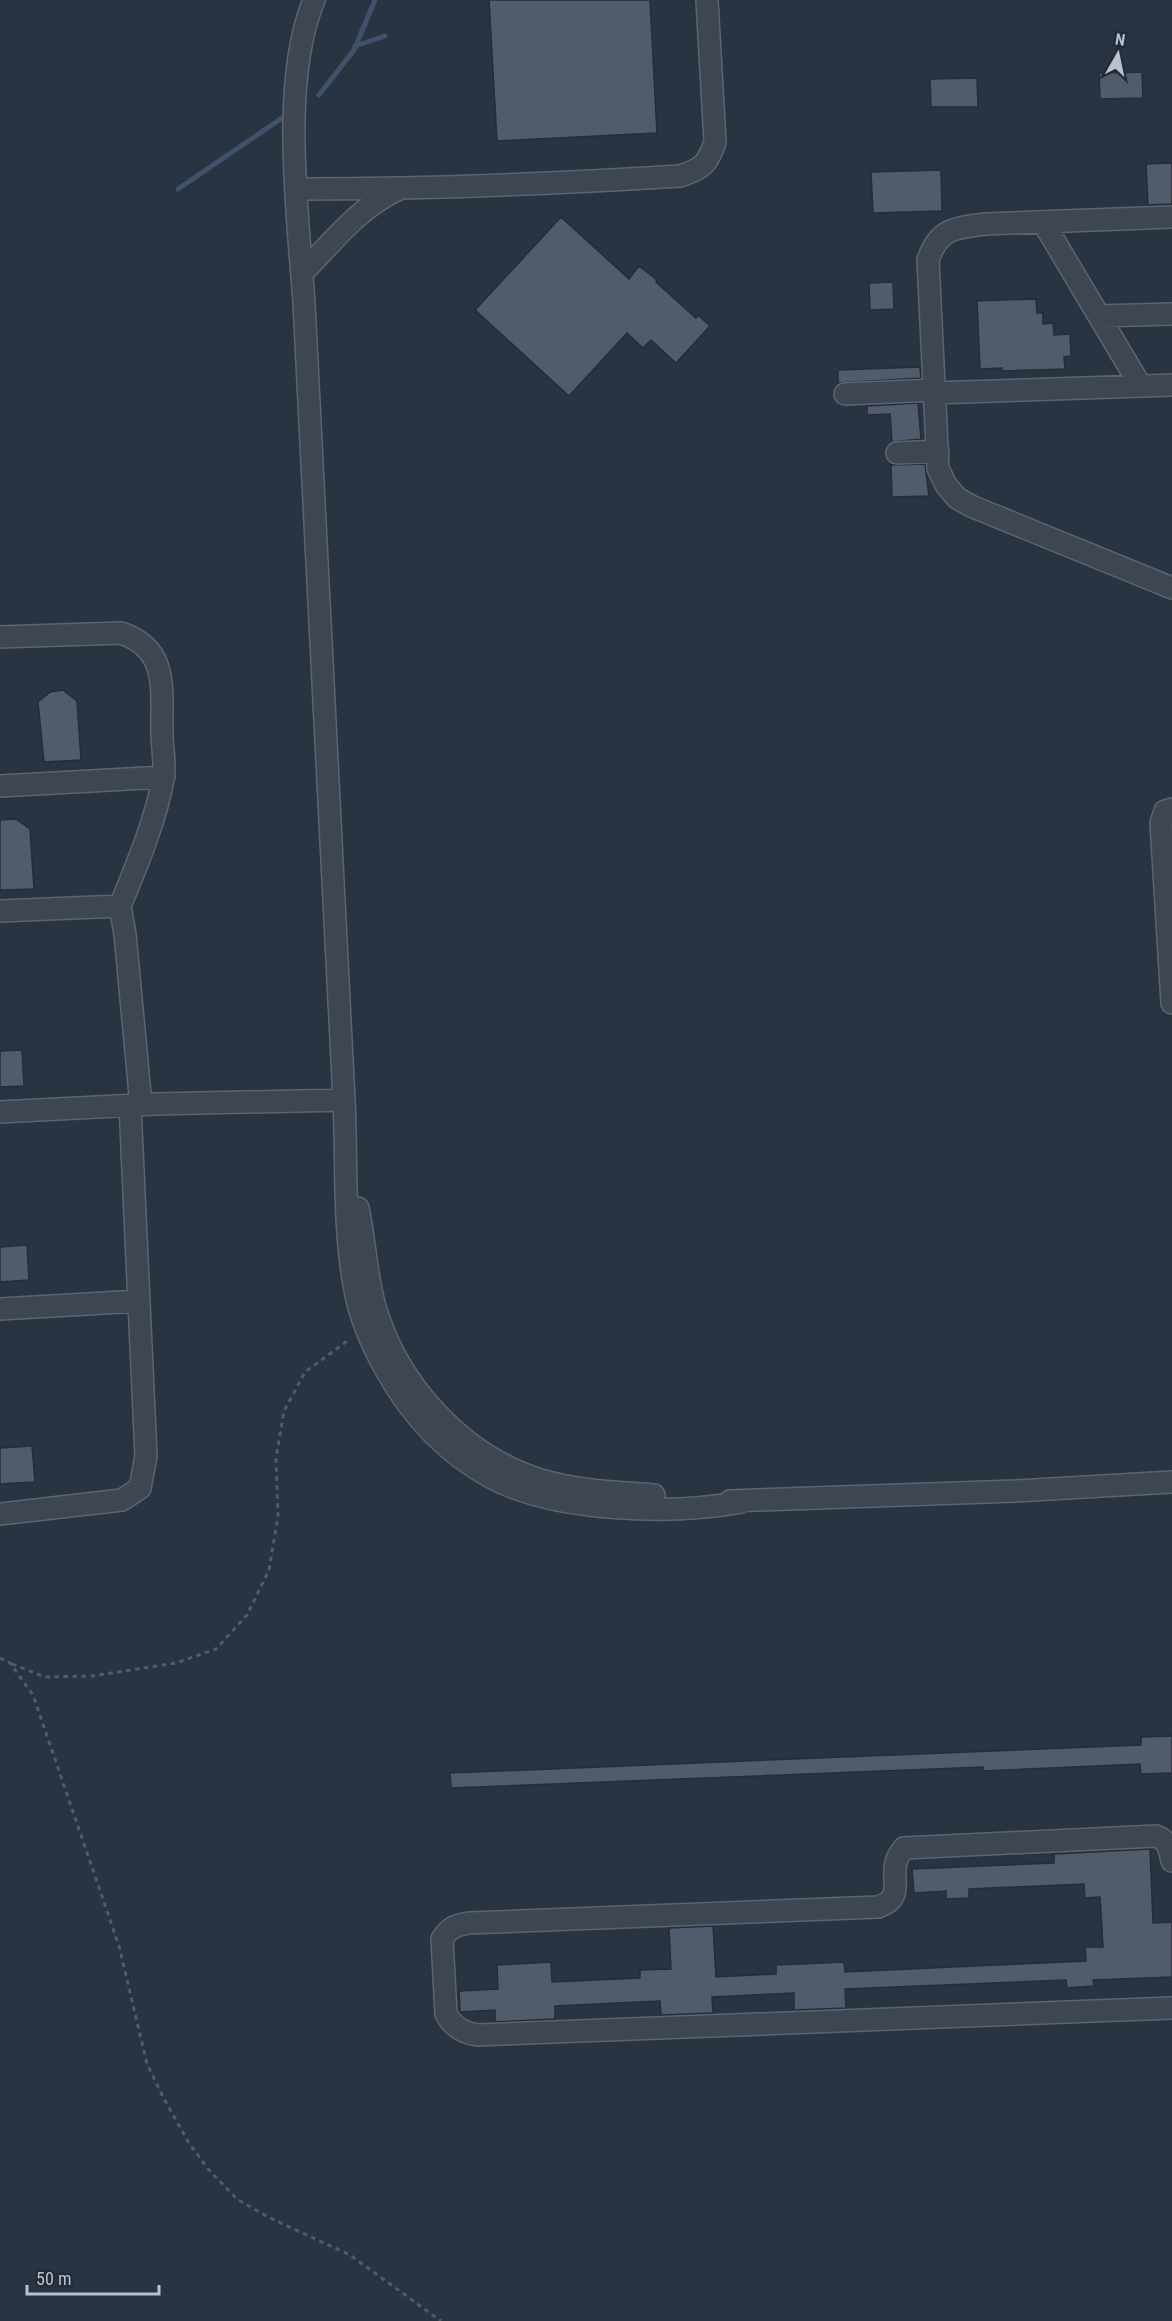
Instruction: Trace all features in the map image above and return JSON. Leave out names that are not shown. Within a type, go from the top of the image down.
[{"type":"street","points":[[314,0],[306,19],[296,86],[297,189],[347,1161],[345,1205],[355,1291],[367,1328],[392,1380],[419,1421],[457,1454],[492,1478],[515,1488],[538,1494],[603,1506],[711,1507],[742,1502],[1172,1482]]},
{"type":"street","points":[[297,189],[397,189],[590,182],[680,176],[702,167],[710,156],[715,142],[707,0]]},
{"type":"street","points":[[302,273],[363,211],[379,198],[397,189]]},
{"type":"street","points":[[1172,217],[959,227],[945,232],[934,244],[928,260],[938,468],[946,485],[957,498],[990,515],[1172,588]]},
{"type":"street","points":[[1043,222],[1140,385]]},
{"type":"street","points":[[1099,316],[1172,314]]},
{"type":"street","points":[[845,394],[1172,385]]},
{"type":"street","points":[[897,453],[938,451]]},
{"type":"street","points":[[0,637],[121,633],[136,638],[146,646],[156,658],[161,678],[164,777],[141,855],[120,906],[125,934],[135,1105],[139,1301],[146,1456],[140,1488],[122,1500],[0,1514]]},
{"type":"street","points":[[0,786],[164,777]]},
{"type":"street","points":[[1172,809],[1165,811],[1161,823],[1172,990]]},
{"type":"street","points":[[0,911],[120,906]]},
{"type":"street","points":[[0,1112],[135,1105],[344,1100]]},
{"type":"street","points":[[347,1161],[355,1191],[373,1299],[387,1340],[398,1363],[425,1401],[458,1434],[495,1460],[520,1473],[542,1480],[569,1486],[631,1493],[742,1502]]},
{"type":"street","points":[[0,1309],[139,1301]]},
{"type":"street","points":[[1172,1861],[1165,1839],[1156,1836],[904,1848],[897,1855],[894,1863],[895,1893],[888,1904],[878,1907],[470,1923],[454,1926],[442,1939],[446,2014],[451,2023],[460,2030],[478,2035],[1172,2008]]},
{"type":"path","points":[[0,1658],[45,1677],[92,1676],[176,1664],[216,1649],[247,1615],[269,1570],[278,1516],[276,1458],[284,1411],[305,1372],[367,1328]]},
{"type":"path","points":[[10,1663],[33,1695],[100,1886],[130,1986],[147,2064],[189,2143],[208,2169],[237,2199],[268,2217],[350,2255],[441,2321]]},
{"type":"building","points":[[489,0],[650,0],[657,133],[497,141]]},
{"type":"building","points":[[1142,72],[1143,98],[1100,99],[1099,73]]},
{"type":"building","points":[[977,78],[978,107],[931,107],[930,79]]},
{"type":"building","points":[[1172,163],[1172,204],[1148,205],[1146,164]]},
{"type":"building","points":[[941,170],[942,211],[873,213],[871,172]]},
{"type":"building","points":[[561,217],[629,279],[639,266],[696,318],[698,315],[710,326],[676,363],[651,340],[643,348],[627,333],[569,396],[475,310]]},
{"type":"building","points":[[893,282],[894,309],[870,310],[869,283]]},
{"type":"building","points":[[1036,299],[1037,313],[1043,313],[1043,324],[1053,323],[1054,335],[1070,334],[1071,356],[1064,357],[1065,369],[1002,371],[1002,368],[980,369],[977,301]]},
{"type":"building","points":[[920,367],[921,378],[838,383],[838,370]]},
{"type":"building","points":[[918,403],[921,439],[892,442],[890,414],[867,415],[867,406]]},
{"type":"building","points":[[925,464],[929,496],[892,497],[891,465]]},
{"type":"building","points":[[63,690],[77,701],[81,760],[44,762],[38,702],[50,692]]},
{"type":"building","points":[[16,819],[30,829],[34,889],[0,890],[0,820]]},
{"type":"building","points":[[22,1050],[24,1086],[0,1087],[0,1051]]},
{"type":"building","points":[[27,1245],[29,1280],[0,1282],[0,1247]]},
{"type":"building","points":[[32,1446],[35,1482],[0,1484],[0,1448]]},
{"type":"building","points":[[1172,1736],[1172,1773],[1141,1774],[1140,1764],[983,1771],[983,1767],[451,1788],[450,1773],[1141,1745],[1141,1737]]},
{"type":"building","points":[[1150,1849],[1153,1923],[1172,1922],[1172,1977],[1093,1980],[1094,1986],[1067,1988],[1066,1980],[845,1989],[846,2008],[794,2010],[794,1993],[712,1997],[713,2013],[661,2015],[660,2001],[555,2006],[555,2019],[495,2022],[495,2010],[460,2012],[459,1991],[498,1989],[497,1965],[551,1962],[552,1982],[640,1978],[640,1970],[671,1969],[669,1928],[713,1926],[716,1977],[776,1974],[776,1965],[844,1962],[845,1972],[1086,1961],[1085,1947],[1103,1947],[1100,1897],[1085,1898],[1084,1884],[969,1889],[969,1898],[946,1899],[946,1891],[914,1893],[912,1869],[1054,1863],[1054,1854]]},
{"type":"waterway","points":[[319,95],[354,50],[375,0]]},
{"type":"waterway","points":[[355,46],[385,36]]},
{"type":"waterway","points":[[178,189],[285,116]]}]
